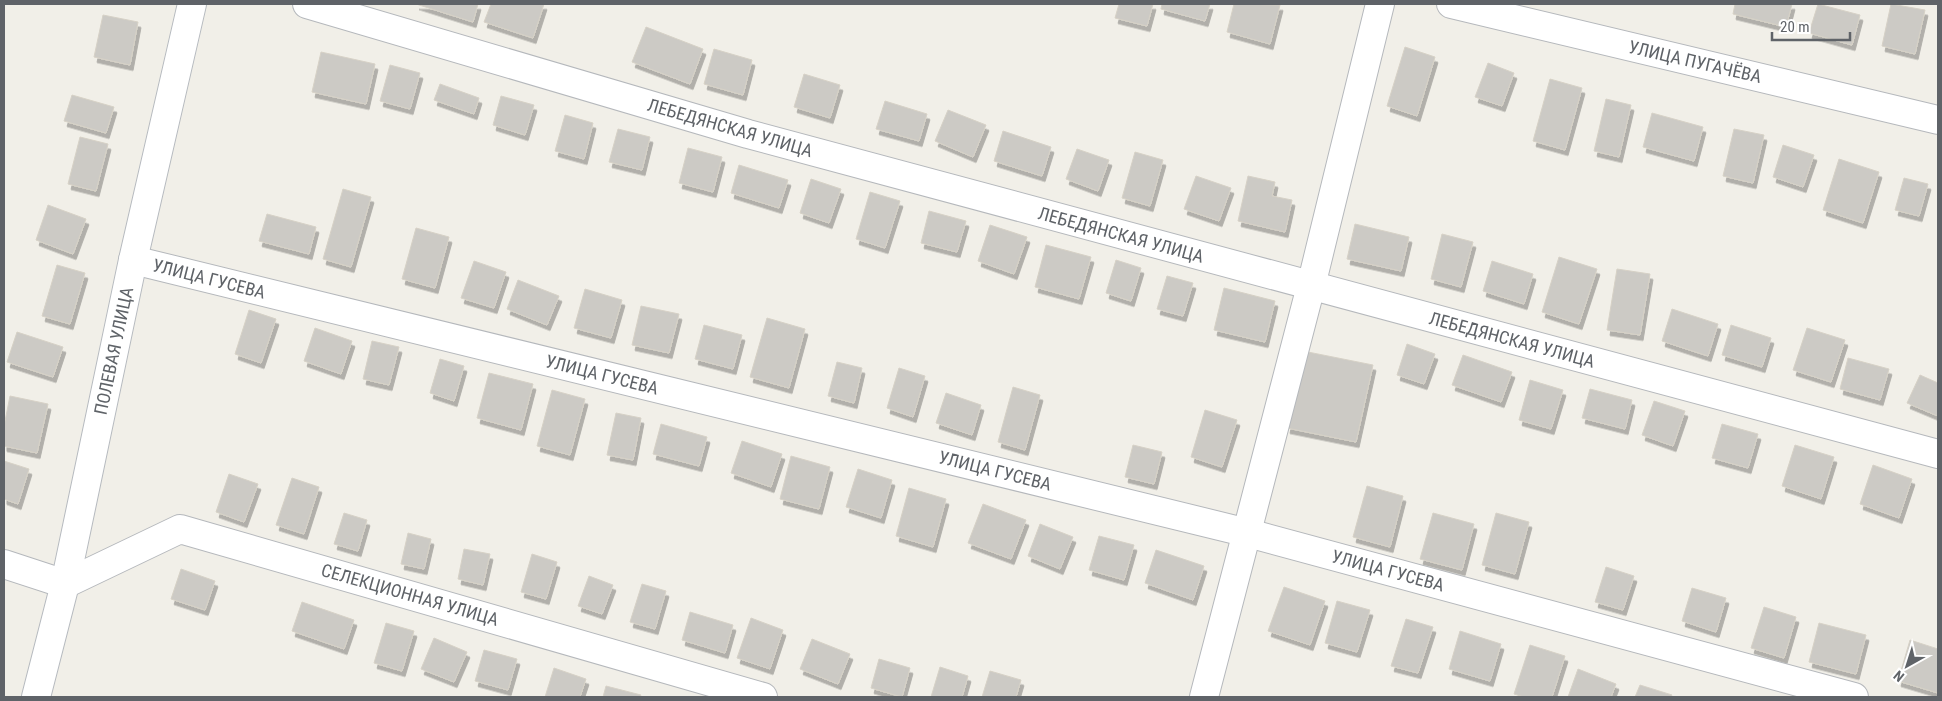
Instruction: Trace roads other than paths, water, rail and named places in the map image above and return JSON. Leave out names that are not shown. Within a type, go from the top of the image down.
[{"type":"street","name":"ПОЛЕВАЯ УЛИЦА","points":[[36,697],[65,584],[133,260],[192,4]]},
{"type":"street","name":"ЛЕБЕДЯНСКАЯ УЛИЦА","points":[[307,4],[748,134],[1938,454]]},
{"type":"street","points":[[1204,697],[1311,286],[1380,4]]},
{"type":"street","name":"УЛИЦА ПУГАЧЁВА","points":[[1451,4],[1938,120]]},
{"type":"street","name":"УЛИЦА ГУСЕВА","points":[[133,260],[1248,533],[1854,697]]},
{"type":"street","name":"СЕЛЕКЦИОННАЯ УЛИЦА","points":[[65,584],[180,529],[763,697]]},
{"type":"street","points":[[4,564],[65,584]]}]
